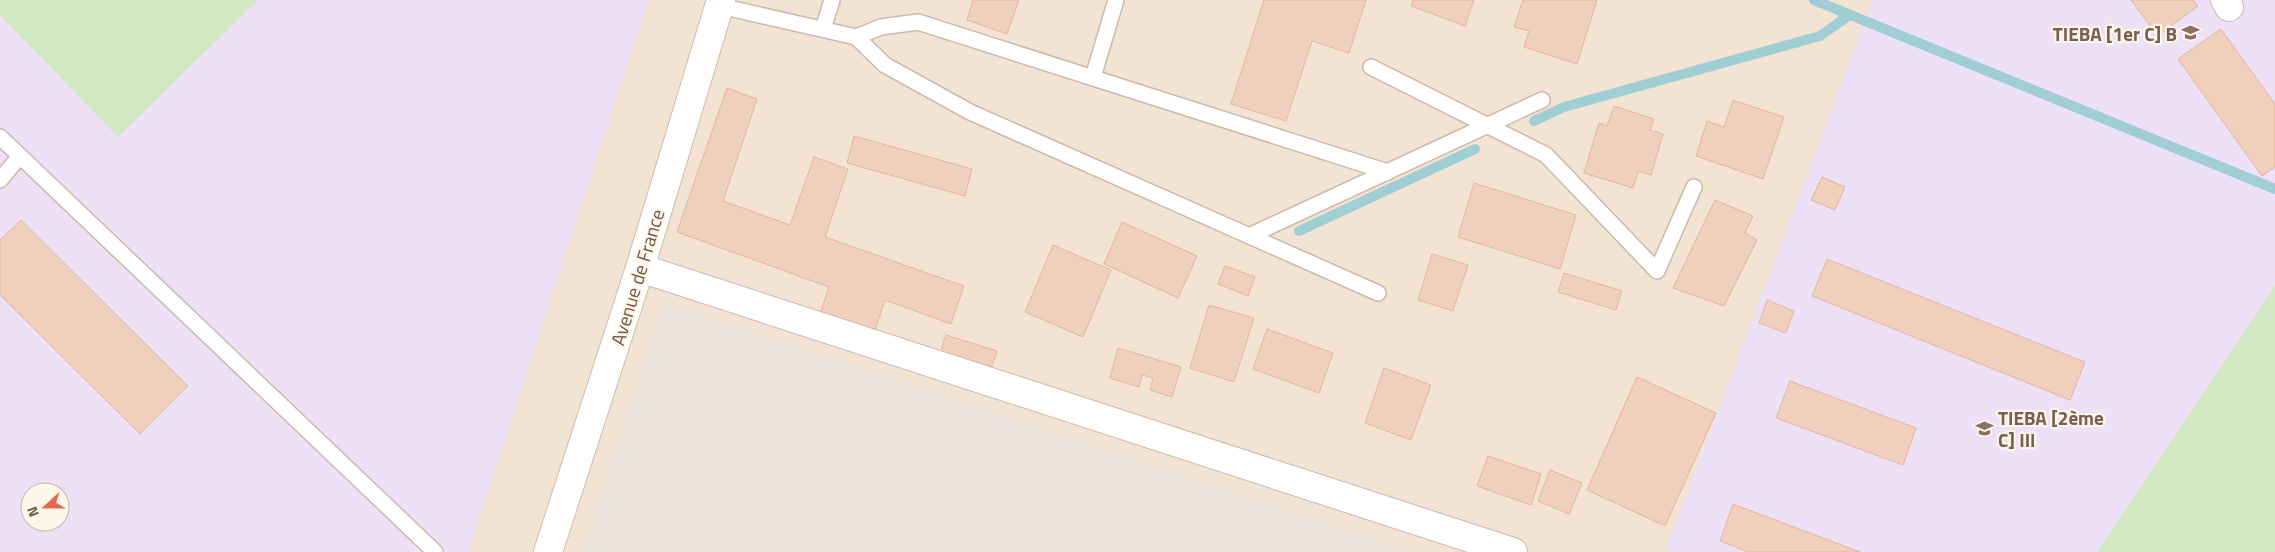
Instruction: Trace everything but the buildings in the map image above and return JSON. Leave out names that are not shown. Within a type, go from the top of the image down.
[{"type":"street","name":"Avenue de France","points":[[548,552],[640,268],[721,3]]},
{"type":"street","points":[[640,268],[1513,552]]},
{"type":"lane","points":[[823,29],[832,0]]},
{"type":"lane","points":[[1093,78],[1116,0]]},
{"type":"lane","points":[[721,3],[856,36],[881,27],[918,22],[1388,172]]},
{"type":"lane","points":[[856,36],[884,65],[970,112],[1378,293]]},
{"type":"lane","points":[[1370,67],[1546,155],[1657,271],[1694,187]]},
{"type":"lane","points":[[1249,236],[1542,100]]},
{"type":"lane","points":[[0,137],[435,552]]},
{"type":"lane","points":[[0,180],[20,156]]},
{"type":"shaded area","points":[[0,0],[2275,0],[2275,552],[0,552]]},
{"type":"shaded area","points":[[0,0],[649,0],[468,552],[0,552]]},
{"type":"shaded area","points":[[1873,0],[2275,0],[2275,552],[1674,552],[1666,549]]},
{"type":"shaded area","points":[[663,303],[1407,552],[582,552]]},
{"type":"green space","points":[[0,0],[258,0],[118,137],[0,15]]},
{"type":"green space","points":[[2275,286],[2275,552],[2097,552]]},
{"type":"waterway","points":[[1814,0],[2275,189]]},
{"type":"waterway","points":[[1534,121],[1564,107],[1820,36],[1848,16]]},
{"type":"waterway","points":[[1299,231],[1475,149]]},
{"type":"place","name":"TIEBA [1er C] B","points":[[2191,33]]},
{"type":"place","name":"TIEBA [2ème C] III","points":[[1984,428]]}]
